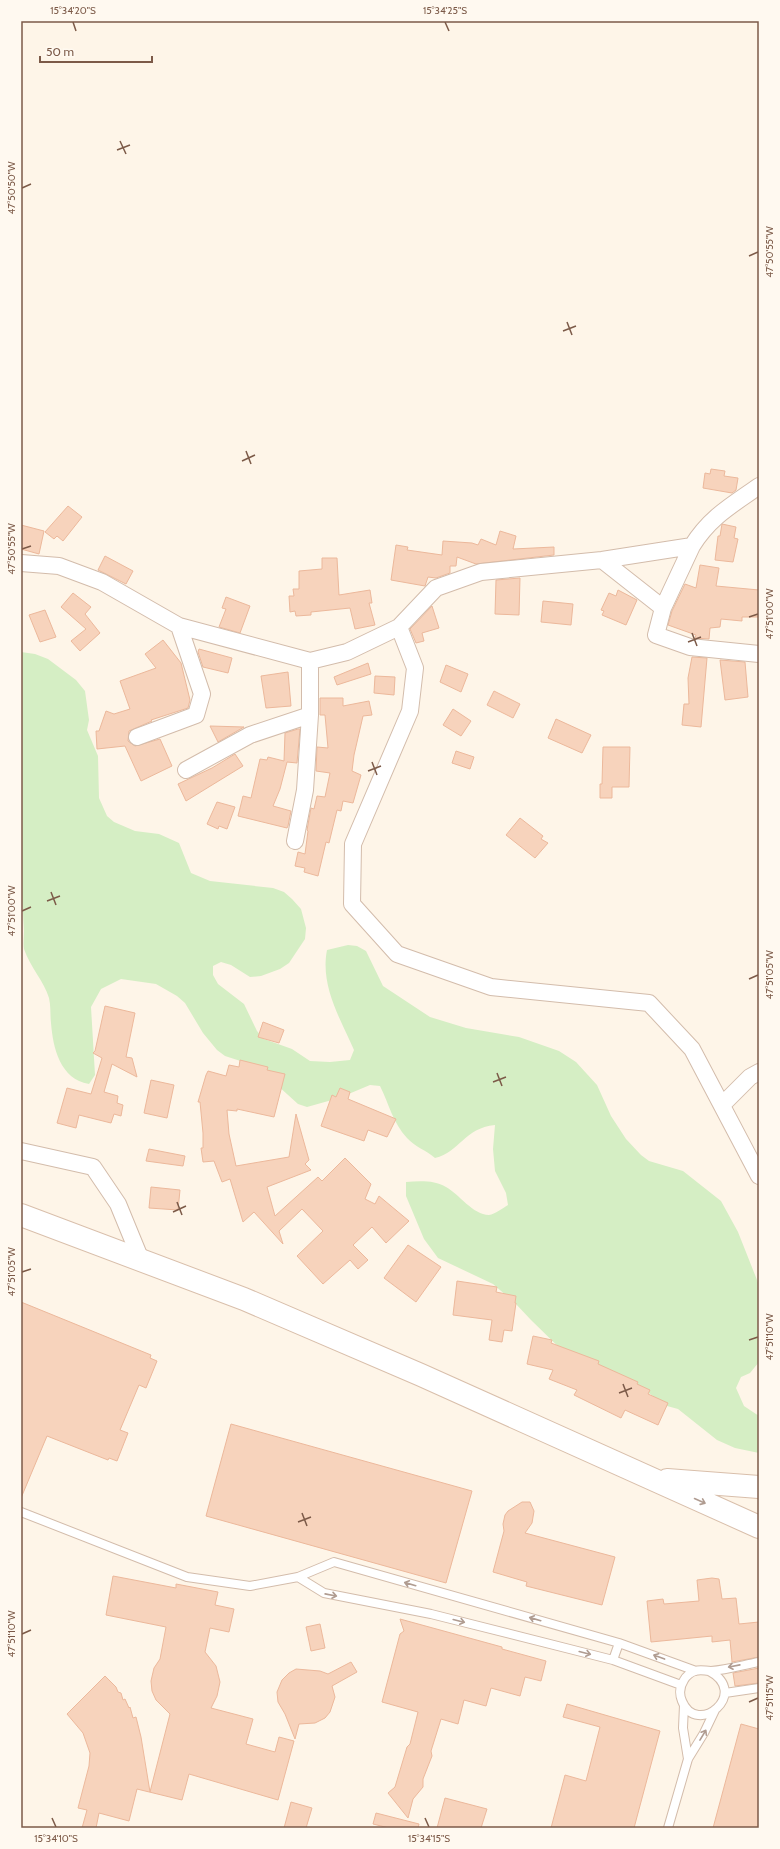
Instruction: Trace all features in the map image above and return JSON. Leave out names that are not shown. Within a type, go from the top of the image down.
[{"type":"main road","points":[[21,1215],[244,1299],[421,1375],[759,1528]]},
{"type":"main road","points":[[651,1479],[759,1486]]},
{"type":"street","points":[[759,486],[714,518],[700,533],[692,546],[663,608],[656,635],[690,647],[759,654]]},
{"type":"street","points":[[21,563],[59,566],[102,582],[179,626],[310,661],[347,652],[399,627],[436,588],[481,572],[602,560],[692,546]]},
{"type":"street","points":[[602,560],[663,608]]},
{"type":"street","points":[[137,737],[196,715],[202,694],[179,626]]},
{"type":"street","points":[[399,627],[415,668],[410,711],[353,844],[352,904],[397,954],[491,987],[649,1003],[692,1049],[759,1176]]},
{"type":"street","points":[[295,841],[305,790],[310,715],[310,661]]},
{"type":"street","points":[[186,770],[250,735],[310,715]]},
{"type":"street","points":[[722,1105],[750,1077],[759,1072]]},
{"type":"street","points":[[21,1151],[93,1168],[118,1204],[141,1260]]},
{"type":"lane","points":[[21,1512],[187,1577],[250,1586],[298,1576],[334,1562],[619,1643],[696,1670],[709,1671],[759,1662]]},
{"type":"lane","points":[[298,1576],[324,1593],[431,1614],[613,1660],[681,1685]]},
{"type":"lane","points":[[613,1660],[619,1643]]},
{"type":"lane","points":[[696,1670],[689,1674],[681,1685],[681,1699],[689,1710],[702,1715],[715,1710],[720,1706],[725,1693],[720,1679],[709,1671]]},
{"type":"lane","points":[[725,1693],[759,1688]]},
{"type":"lane","points":[[684,1705],[684,1728],[688,1759]]},
{"type":"lane","points":[[668,1828],[688,1759],[704,1733],[715,1710]]},
{"type":"green space","points":[[21,652],[35,654],[48,659],[76,680],[85,691],[89,720],[87,730],[98,756],[99,798],[107,816],[114,822],[135,831],[159,834],[179,843],[191,873],[210,881],[273,888],[284,892],[301,909],[306,928],[305,939],[289,963],[280,969],[261,976],[250,977],[231,965],[221,962],[213,966],[213,975],[218,984],[244,1004],[257,1031],[264,1039],[292,1049],[310,1061],[330,1062],[350,1060],[354,1050],[333,1002],[326,976],[326,963],[327,950],[348,945],[357,946],[366,951],[383,986],[430,1017],[466,1028],[519,1037],[559,1051],[576,1062],[597,1085],[611,1116],[626,1139],[641,1155],[649,1161],[683,1171],[721,1201],[738,1232],[759,1285],[759,1362],[750,1373],[741,1377],[736,1388],[744,1406],[759,1416],[759,1453],[735,1448],[717,1440],[678,1409],[667,1406],[626,1377],[574,1362],[515,1303],[493,1284],[438,1258],[424,1239],[406,1196],[406,1182],[416,1181],[437,1183],[442,1185],[451,1190],[477,1212],[483,1214],[489,1215],[508,1205],[506,1193],[495,1171],[493,1149],[495,1125],[476,1131],[469,1135],[451,1151],[435,1158],[413,1144],[402,1132],[380,1086],[370,1085],[339,1098],[307,1107],[298,1104],[256,1066],[225,1056],[217,1050],[203,1033],[185,1003],[177,996],[156,984],[121,979],[101,989],[91,1007],[95,1075],[89,1084],[79,1081],[71,1076],[60,1061],[56,1052],[47,992],[24,949],[21,888]]},
{"type":"building","points":[[711,469],[725,471],[724,476],[738,478],[736,490],[732,493],[703,488],[705,473],[710,474]]},
{"type":"building","points":[[68,506],[82,517],[63,541],[57,536],[54,539],[45,532]]},
{"type":"building","points":[[722,524],[736,527],[734,538],[738,539],[733,562],[715,560],[718,536],[720,536]]},
{"type":"building","points":[[21,525],[44,531],[39,554],[21,549]]},
{"type":"building","points":[[500,531],[516,536],[513,549],[554,547],[554,555],[476,564],[457,557],[456,566],[450,566],[450,573],[436,578],[428,577],[425,586],[391,580],[396,545],[408,547],[407,550],[442,555],[443,541],[472,543],[478,545],[481,539],[496,545]]},
{"type":"building","points":[[105,556],[133,571],[126,584],[98,570]]},
{"type":"building","points":[[322,558],[337,558],[339,595],[370,590],[372,603],[369,603],[375,625],[355,629],[350,608],[311,612],[311,615],[296,616],[295,611],[290,612],[289,596],[294,596],[293,589],[299,589],[299,571],[322,569]]},
{"type":"building","points":[[700,565],[719,568],[716,586],[759,590],[759,617],[742,617],[742,621],[721,619],[720,627],[710,628],[709,639],[695,638],[696,635],[668,625],[672,611],[685,584],[696,588]]},
{"type":"building","points":[[520,578],[519,615],[495,614],[496,580]]},
{"type":"building","points":[[618,590],[637,600],[626,625],[602,615],[604,611],[601,610],[609,593],[616,596]]},
{"type":"building","points":[[73,593],[91,607],[85,614],[100,633],[80,651],[71,641],[86,629],[61,607]]},
{"type":"building","points":[[226,597],[250,606],[240,633],[219,627],[226,609],[222,608]]},
{"type":"building","points":[[543,601],[573,604],[571,625],[541,622]]},
{"type":"building","points":[[432,606],[439,628],[422,633],[424,641],[416,643],[410,629]]},
{"type":"building","points":[[45,610],[56,637],[40,642],[29,615]]},
{"type":"building","points":[[163,640],[181,663],[190,700],[188,708],[151,720],[152,721],[129,731],[128,741],[135,746],[160,739],[172,766],[141,781],[125,746],[97,749],[96,731],[99,731],[106,711],[114,714],[130,709],[120,681],[156,668],[145,654]]},
{"type":"building","points":[[199,649],[232,658],[228,673],[203,667],[198,652]]},
{"type":"building","points":[[692,657],[707,658],[701,727],[682,725],[684,704],[689,704],[688,678]]},
{"type":"building","points":[[720,660],[745,662],[748,697],[725,700]]},
{"type":"building","points":[[368,663],[371,674],[337,685],[334,677]]},
{"type":"building","points":[[446,665],[468,674],[461,692],[440,682]]},
{"type":"building","points":[[288,672],[291,706],[266,708],[261,676]]},
{"type":"building","points":[[375,676],[395,677],[394,695],[374,693]]},
{"type":"building","points":[[494,691],[520,704],[513,718],[487,705]]},
{"type":"building","points":[[320,698],[343,698],[343,706],[369,701],[372,715],[363,716],[354,755],[352,771],[361,775],[353,803],[343,801],[341,811],[337,810],[329,843],[326,842],[318,876],[304,872],[305,868],[295,866],[298,852],[305,854],[311,808],[314,809],[317,796],[325,797],[330,773],[316,771],[317,747],[328,748],[325,715],[320,715]]},
{"type":"building","points":[[453,709],[471,721],[461,736],[443,725]]},
{"type":"building","points":[[556,719],[591,735],[582,753],[548,738]]},
{"type":"building","points":[[210,726],[244,727],[218,742]]},
{"type":"building","points":[[300,729],[297,763],[287,762],[280,789],[273,806],[291,811],[287,828],[238,816],[243,796],[251,798],[260,759],[267,760],[268,757],[284,761],[285,733]]},
{"type":"building","points":[[603,747],[630,747],[629,787],[612,787],[612,798],[600,798]]},
{"type":"building","points":[[456,751],[474,757],[470,769],[452,763]]},
{"type":"building","points":[[235,754],[243,766],[186,801],[178,784],[212,768]]},
{"type":"building","points":[[217,802],[235,807],[227,829],[219,826],[218,829],[207,824]]},
{"type":"building","points":[[520,818],[543,836],[541,839],[548,843],[535,858],[506,835]]},
{"type":"building","points":[[105,1006],[135,1013],[126,1057],[132,1058],[137,1077],[112,1064],[104,1092],[118,1096],[117,1103],[123,1105],[121,1116],[114,1114],[111,1123],[79,1115],[76,1128],[57,1123],[67,1088],[91,1094],[102,1058],[93,1053],[95,1051]]},
{"type":"building","points":[[263,1022],[284,1030],[279,1043],[258,1037]]},
{"type":"building","points":[[240,1060],[268,1067],[267,1070],[285,1074],[274,1117],[237,1109],[237,1111],[227,1110],[229,1134],[236,1166],[289,1157],[296,1114],[309,1160],[305,1164],[311,1170],[267,1187],[275,1216],[318,1177],[322,1181],[345,1158],[371,1184],[365,1199],[375,1204],[379,1196],[409,1221],[386,1243],[372,1227],[353,1245],[368,1260],[358,1269],[350,1260],[323,1284],[297,1256],[323,1231],[302,1209],[279,1231],[283,1244],[254,1212],[243,1222],[230,1179],[222,1182],[214,1161],[203,1162],[201,1148],[203,1148],[203,1133],[200,1102],[198,1102],[206,1075],[208,1071],[226,1076],[229,1065],[239,1067]]},
{"type":"building","points":[[151,1080],[174,1085],[167,1118],[144,1113]]},
{"type":"building","points":[[340,1088],[350,1092],[348,1099],[396,1119],[387,1137],[368,1130],[364,1141],[321,1126],[332,1095],[336,1097]]},
{"type":"building","points":[[149,1149],[185,1156],[183,1166],[146,1161]]},
{"type":"building","points":[[151,1187],[180,1190],[178,1210],[149,1208]]},
{"type":"building","points":[[408,1245],[441,1267],[416,1302],[384,1278]]},
{"type":"building","points":[[457,1281],[497,1287],[496,1292],[516,1296],[512,1331],[504,1330],[502,1342],[489,1340],[492,1320],[453,1315]]},
{"type":"building","points":[[21,1302],[151,1355],[150,1358],[157,1361],[146,1388],[139,1385],[120,1430],[128,1433],[117,1461],[109,1458],[108,1460],[47,1436],[21,1498]]},
{"type":"building","points":[[533,1336],[552,1340],[551,1343],[599,1361],[598,1364],[638,1382],[637,1384],[650,1390],[648,1394],[668,1403],[658,1425],[625,1410],[621,1418],[574,1395],[577,1390],[549,1379],[553,1370],[527,1364]]},
{"type":"building","points":[[231,1424],[472,1491],[446,1583],[206,1516]]},
{"type":"building","points":[[522,1502],[530,1502],[534,1511],[532,1523],[525,1533],[615,1557],[602,1605],[526,1586],[527,1582],[493,1572],[504,1531],[503,1524],[505,1515],[508,1511]]},
{"type":"building","points":[[113,1576],[176,1588],[176,1584],[218,1592],[215,1605],[234,1609],[229,1632],[210,1628],[205,1652],[216,1666],[220,1682],[217,1696],[211,1708],[253,1719],[246,1744],[275,1752],[279,1737],[294,1741],[278,1800],[189,1774],[182,1800],[137,1789],[129,1821],[99,1813],[96,1828],[82,1828],[87,1810],[78,1808],[89,1766],[90,1753],[83,1733],[67,1714],[105,1676],[116,1687],[118,1692],[121,1693],[123,1700],[125,1699],[129,1708],[130,1707],[133,1718],[136,1717],[141,1737],[150,1792],[170,1714],[156,1700],[152,1691],[151,1681],[154,1668],[160,1659],[166,1627],[106,1615]]},
{"type":"building","points":[[712,1578],[719,1579],[722,1599],[736,1598],[739,1624],[759,1622],[759,1657],[732,1662],[730,1640],[712,1642],[712,1636],[651,1642],[647,1601],[663,1599],[664,1604],[699,1601],[697,1580]]},
{"type":"building","points":[[400,1619],[502,1647],[502,1649],[546,1661],[541,1681],[525,1677],[520,1696],[491,1688],[486,1706],[464,1700],[458,1724],[441,1719],[431,1751],[432,1756],[423,1779],[423,1787],[413,1799],[408,1818],[388,1793],[395,1787],[407,1747],[410,1744],[418,1712],[382,1702],[400,1634],[404,1631]]},
{"type":"building","points":[[320,1624],[325,1648],[311,1651],[306,1627]]},
{"type":"building","points":[[351,1662],[357,1672],[332,1686],[335,1697],[330,1712],[325,1718],[315,1723],[299,1724],[295,1739],[285,1714],[278,1702],[277,1692],[282,1680],[296,1669],[320,1671],[328,1674]]},
{"type":"building","points":[[759,1668],[759,1683],[735,1686],[733,1673]]},
{"type":"building","points":[[567,1704],[660,1731],[634,1828],[551,1828],[565,1775],[586,1781],[600,1727],[563,1717]]},
{"type":"building","points":[[741,1724],[759,1729],[759,1828],[713,1828]]},
{"type":"building","points":[[445,1798],[487,1809],[481,1828],[437,1828]]},
{"type":"building","points":[[291,1802],[312,1808],[306,1828],[284,1828]]},
{"type":"building","points":[[376,1813],[419,1824],[418,1828],[389,1828],[373,1824]]}]
